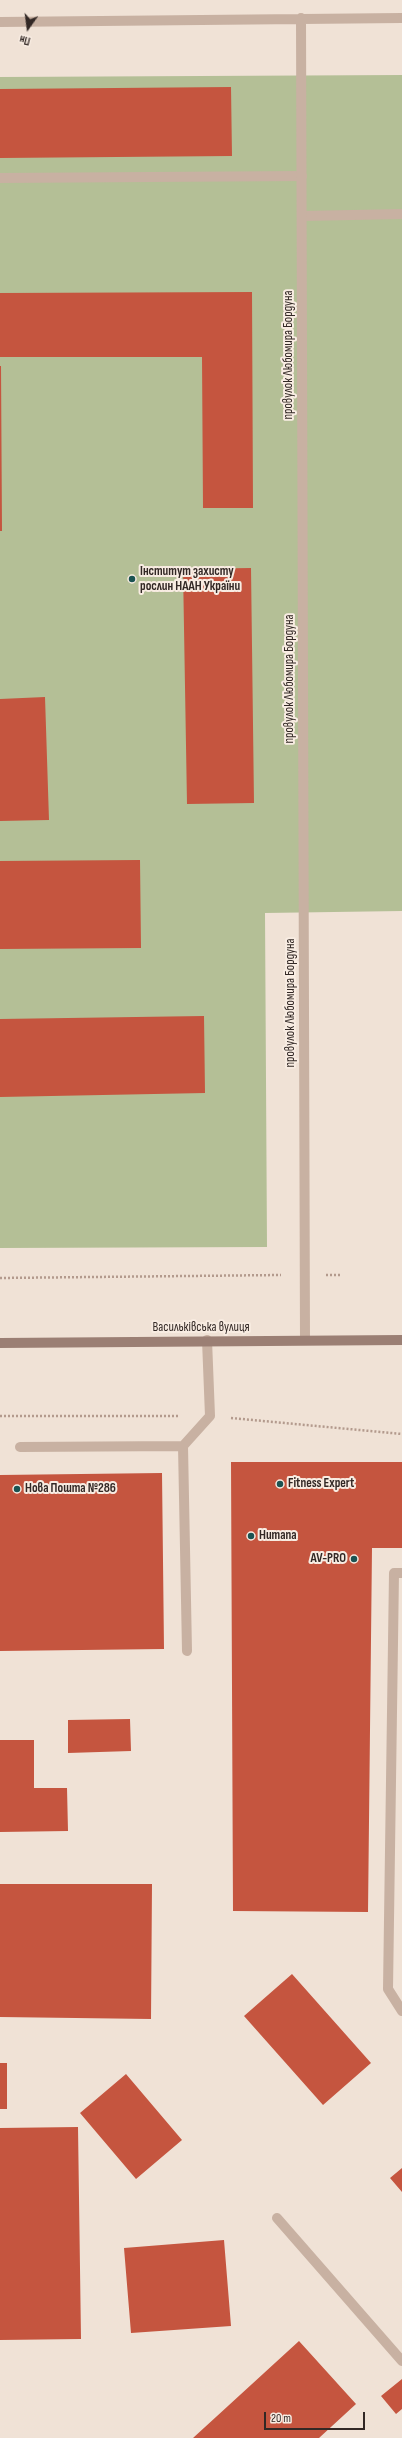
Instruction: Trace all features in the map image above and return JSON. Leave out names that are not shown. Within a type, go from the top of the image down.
[{"type":"main road","name":"Васильківська вулиця","points":[[0,1343],[207,1340],[402,1340]]},
{"type":"street","name":"провулок Любомира Бордуна","points":[[301,18],[305,1340]]},
{"type":"street","points":[[0,22],[402,18]]},
{"type":"street","points":[[0,178],[302,176]]},
{"type":"street","points":[[302,216],[402,214]]},
{"type":"street","points":[[187,1651],[183,1446],[210,1416],[207,1340]]},
{"type":"street","points":[[20,1447],[183,1446]]},
{"type":"street","points":[[402,1573],[394,1573],[388,1989],[402,2011]]},
{"type":"street","points":[[277,2218],[402,2361]]},
{"type":"path","points":[[0,1278],[286,1275]]},
{"type":"green space","name":"Інститут захисту рослин НААН України","points":[[402,75],[402,911],[265,913],[267,1247],[0,1248],[0,77]]},
{"type":"building","points":[[231,87],[232,156],[0,158],[0,89]]},
{"type":"building","points":[[252,292],[253,508],[203,508],[202,357],[0,357],[0,293]]},
{"type":"building","points":[[1,366],[2,531],[0,531]]},
{"type":"building","points":[[251,568],[254,803],[187,804],[183,569]]},
{"type":"building","points":[[45,697],[49,820],[0,821],[0,699]]},
{"type":"building","points":[[140,860],[141,948],[0,949],[0,861]]},
{"type":"building","points":[[204,1016],[205,1093],[0,1097],[0,1019]]},
{"type":"building","points":[[231,1462],[402,1462],[402,1548],[372,1548],[368,1912],[233,1911]]},
{"type":"building","points":[[162,1473],[164,1649],[0,1651],[0,1475]]},
{"type":"building","points":[[130,1719],[131,1751],[68,1753],[68,1720]]},
{"type":"building","points":[[0,1740],[34,1740],[34,1788],[67,1788],[68,1831],[0,1832]]},
{"type":"building","points":[[0,1884],[152,1884],[151,2019],[0,2017]]},
{"type":"building","points":[[292,1974],[371,2063],[323,2105],[244,2016]]},
{"type":"building","points":[[0,2063],[7,2063],[7,2109],[0,2109]]},
{"type":"building","points":[[126,2074],[182,2140],[136,2179],[80,2113]]},
{"type":"building","points":[[78,2127],[81,2339],[0,2340],[0,2128]]},
{"type":"building","points":[[402,2168],[402,2192],[390,2178]]},
{"type":"building","points":[[224,2240],[231,2326],[131,2333],[124,2248]]},
{"type":"building","points":[[299,2341],[356,2404],[319,2438],[193,2438]]},
{"type":"building","points":[[402,2379],[402,2409],[396,2414],[381,2396]]},
{"type":"place","name":"Інститут захисту рослин НААН України","points":[[132,579]]},
{"type":"place","name":"Fitness Expert","points":[[280,1484]]},
{"type":"place","name":"Нова Пошта №286","points":[[17,1489]]},
{"type":"place","name":"Humana","points":[[251,1536]]},
{"type":"place","name":"AV-PRO","points":[[354,1559]]}]
